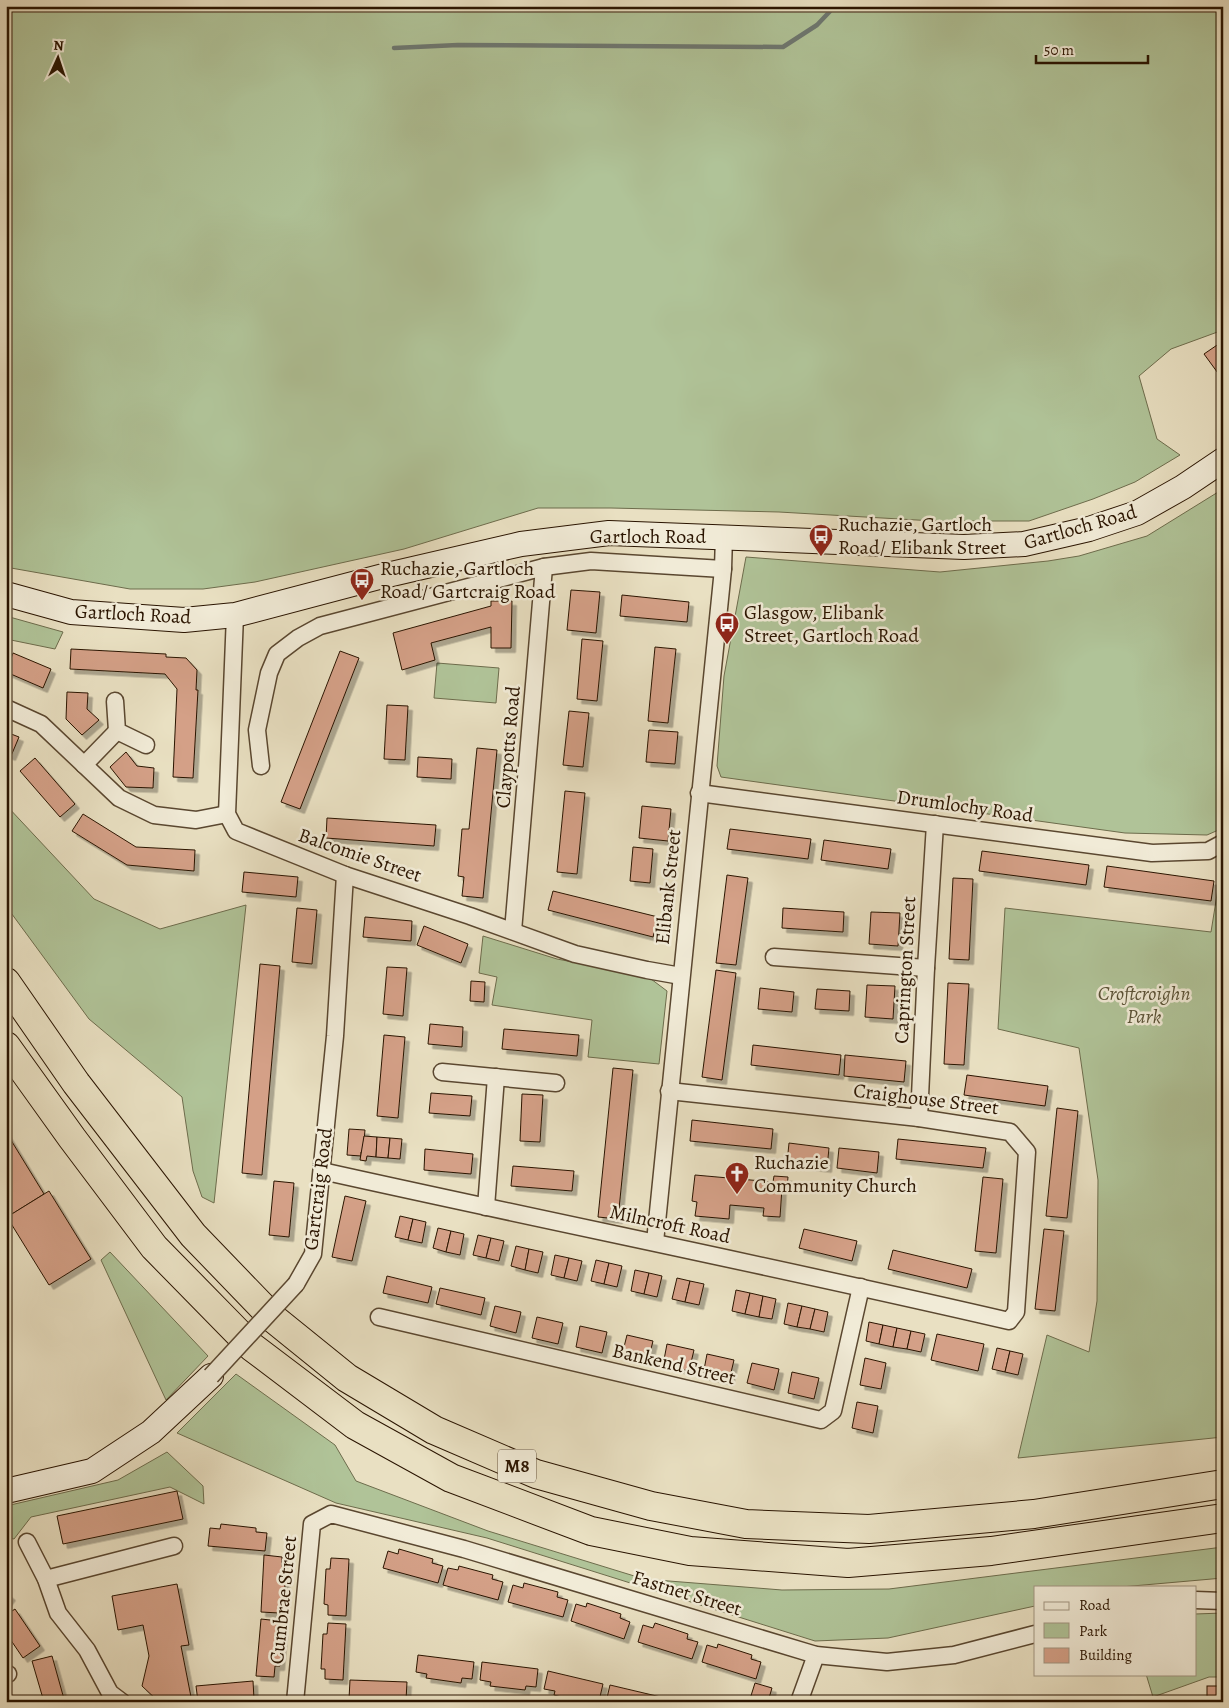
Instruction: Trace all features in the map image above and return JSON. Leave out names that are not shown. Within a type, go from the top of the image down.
[{"type":"highway","name":"M8","points":[[6,982],[76,1084],[193,1235],[274,1319],[346,1378],[434,1430],[536,1474],[651,1506],[746,1524],[869,1529],[1034,1514],[1223,1484]]},
{"type":"highway","name":"M8","points":[[6,1046],[154,1247],[252,1347],[356,1425],[460,1482],[591,1531],[690,1551],[848,1563],[991,1551],[1223,1518]]},
{"type":"main road","name":"Gartloch Road","points":[[6,594],[71,612],[184,620],[235,615],[383,576],[521,544],[609,533],[724,536],[964,547],[1024,544],[1089,529],[1137,513],[1183,487],[1223,460]]},
{"type":"main road","name":"Gartcraig Road","points":[[6,1491],[92,1471],[151,1432],[211,1376]]},
{"type":"street","name":"Elibank Street","points":[[655,1242],[723,569],[724,536]]},
{"type":"street","points":[[261,766],[257,730],[269,673],[277,654],[298,638],[320,626],[544,567],[591,561],[723,569]]},
{"type":"street","name":"Claypotts Road","points":[[513,931],[544,567]]},
{"type":"street","points":[[6,708],[41,724],[119,798],[154,815],[196,820],[227,814],[235,615]]},
{"type":"street","points":[[84,766],[117,731],[115,701]]},
{"type":"street","points":[[230,728],[257,730]]},
{"type":"street","points":[[117,731],[146,745]]},
{"type":"street","name":"Drumlochy Road","points":[[699,793],[1152,853],[1208,851],[1223,843]]},
{"type":"street","name":"Balcomie Street","points":[[227,814],[236,831],[345,875],[513,931],[575,954],[681,976]]},
{"type":"street","name":"Caprington Street","points":[[919,1118],[935,824]]},
{"type":"street","name":"Gartcraig Road","points":[[211,1376],[296,1284],[313,1254],[334,1036],[345,875]]},
{"type":"street","points":[[774,957],[926,968]]},
{"type":"street","points":[[442,1072],[556,1083]]},
{"type":"street","points":[[486,1207],[496,1077]]},
{"type":"street","name":"Craighouse Street","points":[[670,1091],[919,1118],[1010,1132],[1027,1152],[1016,1312],[1009,1321]]},
{"type":"street","name":"Milncroft Road","points":[[322,1171],[655,1242],[1009,1321]]},
{"type":"street","name":"Bankend Street","points":[[379,1317],[821,1420],[833,1411],[861,1287]]},
{"type":"street","name":"Fastnet Street","points":[[331,1514],[464,1548],[816,1655],[887,1662],[954,1654],[1034,1634]]},
{"type":"street","name":"Cumbrae Street","points":[[295,1702],[312,1524],[331,1514]]},
{"type":"street","points":[[27,1542],[46,1579],[58,1613],[87,1650],[110,1693],[122,1702]]},
{"type":"street","points":[[46,1579],[174,1546]]},
{"type":"street","points":[[1196,1600],[1223,1601]]},
{"type":"street","points":[[799,1702],[816,1655]]},
{"type":"green space","points":[[6,6],[1223,6],[1223,330],[1171,349],[1139,376],[1157,439],[1180,455],[1135,482],[1029,521],[934,521],[779,512],[538,508],[404,549],[255,582],[203,589],[130,589],[6,567]]},
{"type":"green space","points":[[1223,489],[1223,828],[1207,835],[1125,833],[721,777],[717,766],[724,676],[746,557],[940,572],[1048,561],[1079,556],[1147,536]]},
{"type":"green space","points":[[6,616],[63,632],[55,649],[6,639]]},
{"type":"green space","points":[[437,663],[499,668],[496,703],[434,698]]},
{"type":"green space","points":[[6,805],[94,899],[160,929],[246,905],[214,1203],[202,1197],[193,1171],[182,1097],[89,1019],[6,906]]},
{"type":"green space","name":"Croftcroighn Park","points":[[1223,857],[1223,1437],[1018,1458],[1047,1335],[1089,1352],[1097,1301],[1098,1180],[1079,1048],[998,1029],[1005,908],[1211,932]]},
{"type":"green space","points":[[483,936],[557,959],[647,976],[667,991],[659,1064],[588,1057],[592,1020],[492,1005],[497,977],[479,973]]},
{"type":"green space","points":[[110,1252],[208,1356],[166,1400],[101,1260]]},
{"type":"green space","points":[[236,1374],[335,1445],[356,1481],[488,1531],[644,1579],[782,1590],[889,1589],[1223,1547],[1223,1578],[1132,1586],[1034,1586],[1034,1606],[888,1638],[815,1641],[487,1538],[336,1503],[177,1433]]},
{"type":"green space","points":[[167,1452],[203,1486],[204,1504],[170,1487],[31,1517],[14,1539],[6,1537],[6,1506],[118,1480]]},
{"type":"green space","points":[[1223,1613],[1223,1677],[1209,1677],[1153,1697],[1147,1676],[1196,1676],[1196,1614]]},
{"type":"building","points":[[1223,341],[1223,380],[1204,354]]},
{"type":"building","points":[[1223,383],[1223,393],[1218,386]]},
{"type":"building","points":[[571,590],[600,592],[596,633],[567,630]]},
{"type":"building","points":[[622,595],[689,602],[687,622],[620,616]]},
{"type":"building","points":[[491,601],[512,601],[511,648],[491,648],[491,627],[431,643],[435,660],[402,670],[393,633],[491,606]]},
{"type":"building","points":[[582,639],[603,641],[597,701],[577,699]]},
{"type":"building","points":[[655,647],[676,649],[668,723],[648,721]]},
{"type":"building","points":[[71,649],[166,654],[166,657],[186,658],[197,670],[196,690],[198,690],[193,778],[173,777],[177,689],[165,674],[70,669]]},
{"type":"building","points":[[340,651],[359,658],[300,809],[281,802]]},
{"type":"building","points":[[13,653],[51,669],[43,688],[6,672]]},
{"type":"building","points":[[67,692],[88,693],[87,709],[99,720],[82,735],[66,719]]},
{"type":"building","points":[[387,705],[408,706],[405,760],[384,759]]},
{"type":"building","points":[[569,711],[589,713],[583,767],[563,765]]},
{"type":"building","points":[[649,730],[678,732],[675,764],[646,762]]},
{"type":"building","points":[[6,732],[19,737],[11,756],[6,754]]},
{"type":"building","points":[[477,748],[497,750],[483,898],[462,896],[464,877],[458,876],[462,829],[469,829]]},
{"type":"building","points":[[126,752],[137,766],[154,768],[153,788],[126,787],[110,767]]},
{"type":"building","points":[[418,757],[452,759],[451,779],[417,777]]},
{"type":"building","points":[[35,758],[75,804],[60,817],[20,771]]},
{"type":"building","points":[[565,791],[585,793],[577,874],[557,872]]},
{"type":"building","points":[[642,806],[671,809],[668,841],[639,838]]},
{"type":"building","points":[[83,814],[136,847],[195,850],[194,871],[127,865],[72,831]]},
{"type":"building","points":[[327,818],[436,825],[434,846],[326,838]]},
{"type":"building","points":[[730,829],[811,839],[808,859],[727,849]]},
{"type":"building","points":[[824,840],[891,849],[888,869],[821,860]]},
{"type":"building","points":[[633,847],[653,849],[650,883],[630,881]]},
{"type":"building","points":[[982,851],[1089,865],[1086,885],[979,871]]},
{"type":"building","points":[[1107,866],[1214,881],[1211,901],[1104,887]]},
{"type":"building","points":[[244,872],[298,877],[296,897],[242,892]]},
{"type":"building","points":[[727,875],[748,878],[736,965],[716,963]]},
{"type":"building","points":[[953,878],[973,879],[969,960],[949,959]]},
{"type":"building","points":[[553,891],[658,917],[653,937],[548,910]]},
{"type":"building","points":[[297,908],[317,910],[312,964],[292,962]]},
{"type":"building","points":[[783,908],[844,912],[843,932],[782,928]]},
{"type":"building","points":[[871,912],[900,913],[898,946],[869,944]]},
{"type":"building","points":[[365,917],[412,921],[411,941],[363,937]]},
{"type":"building","points":[[424,926],[468,944],[461,963],[417,945]]},
{"type":"building","points":[[260,964],[280,966],[262,1175],[242,1173]]},
{"type":"building","points":[[387,967],[407,968],[403,1016],[383,1014]]},
{"type":"building","points":[[716,970],[736,973],[722,1080],[702,1077]]},
{"type":"building","points":[[471,981],[485,982],[484,1002],[470,1001]]},
{"type":"building","points":[[948,983],[969,984],[964,1065],[944,1064]]},
{"type":"building","points":[[867,985],[895,986],[893,1019],[865,1017]]},
{"type":"building","points":[[760,988],[794,992],[792,1012],[758,1009]]},
{"type":"building","points":[[817,989],[850,991],[849,1011],[815,1009]]},
{"type":"building","points":[[430,1024],[463,1027],[462,1047],[428,1044]]},
{"type":"building","points":[[504,1029],[579,1035],[577,1056],[502,1049]]},
{"type":"building","points":[[384,1035],[405,1037],[398,1118],[377,1116]]},
{"type":"building","points":[[753,1045],[841,1055],[839,1075],[751,1065]]},
{"type":"building","points":[[845,1055],[906,1061],[904,1082],[844,1076]]},
{"type":"building","points":[[613,1068],[633,1070],[618,1219],[598,1217]]},
{"type":"building","points":[[967,1075],[1048,1086],[1045,1106],[964,1095]]},
{"type":"building","points":[[431,1093],[472,1096],[470,1116],[429,1113]]},
{"type":"building","points":[[522,1094],[543,1095],[540,1142],[520,1141]]},
{"type":"building","points":[[1057,1108],[1078,1111],[1067,1218],[1046,1216]]},
{"type":"building","points":[[692,1120],[773,1129],[771,1149],[690,1141]]},
{"type":"building","points":[[349,1129],[365,1130],[361,1156],[347,1155]]},
{"type":"building","points":[[6,1132],[44,1194],[12,1214],[6,1204]]},
{"type":"building","points":[[364,1136],[377,1137],[376,1157],[367,1156],[366,1161],[360,1160]]},
{"type":"building","points":[[377,1137],[390,1138],[388,1158],[376,1157]]},
{"type":"building","points":[[390,1138],[402,1139],[400,1159],[388,1158]]},
{"type":"building","points":[[898,1139],[986,1148],[983,1168],[896,1159]]},
{"type":"building","points":[[789,1143],[829,1148],[827,1168],[787,1163]]},
{"type":"building","points":[[839,1148],[879,1152],[877,1173],[837,1168]]},
{"type":"building","points":[[425,1149],[473,1154],[471,1174],[424,1170]]},
{"type":"building","points":[[513,1166],[574,1171],[572,1191],[511,1186]]},
{"type":"building","name":"Ruchazie Community Church","points":[[695,1175],[773,1182],[774,1176],[788,1177],[787,1188],[782,1188],[780,1217],[763,1216],[764,1208],[730,1205],[729,1219],[695,1216],[697,1202],[692,1201]]},
{"type":"building","points":[[983,1177],[1003,1179],[996,1253],[975,1251]]},
{"type":"building","points":[[274,1181],[294,1183],[289,1237],[269,1235]]},
{"type":"building","points":[[49,1191],[91,1259],[49,1285],[7,1217]]},
{"type":"building","points":[[345,1196],[366,1201],[352,1261],[332,1257]]},
{"type":"building","points":[[400,1216],[413,1219],[408,1240],[395,1237]]},
{"type":"building","points":[[413,1219],[426,1222],[422,1243],[408,1240]]},
{"type":"building","points":[[438,1228],[451,1231],[446,1252],[433,1248]]},
{"type":"building","points":[[804,1229],[857,1241],[852,1261],[799,1248]]},
{"type":"building","points":[[1044,1229],[1064,1231],[1055,1311],[1035,1309]]},
{"type":"building","points":[[451,1231],[464,1234],[460,1255],[446,1252]]},
{"type":"building","points":[[478,1235],[491,1238],[486,1258],[473,1255]]},
{"type":"building","points":[[491,1238],[504,1241],[499,1261],[486,1258]]},
{"type":"building","points":[[516,1246],[529,1249],[525,1270],[511,1266]]},
{"type":"building","points":[[529,1249],[543,1252],[538,1273],[525,1270]]},
{"type":"building","points":[[893,1250],[972,1269],[967,1288],[888,1269]]},
{"type":"building","points":[[555,1255],[569,1258],[564,1278],[551,1275]]},
{"type":"building","points":[[569,1258],[582,1261],[577,1281],[564,1278]]},
{"type":"building","points":[[596,1260],[609,1263],[604,1284],[591,1281]]},
{"type":"building","points":[[609,1263],[622,1266],[617,1287],[604,1284]]},
{"type":"building","points":[[635,1270],[649,1273],[644,1294],[631,1291]]},
{"type":"building","points":[[649,1273],[662,1276],[657,1297],[644,1294]]},
{"type":"building","points":[[387,1276],[432,1287],[428,1303],[383,1293]]},
{"type":"building","points":[[677,1278],[690,1281],[685,1302],[672,1299]]},
{"type":"building","points":[[690,1281],[704,1284],[699,1305],[685,1302]]},
{"type":"building","points":[[440,1288],[485,1298],[481,1315],[436,1304]]},
{"type":"building","points":[[736,1290],[750,1293],[745,1314],[732,1311]]},
{"type":"building","points":[[750,1293],[763,1296],[759,1317],[745,1314]]},
{"type":"building","points":[[763,1296],[776,1299],[772,1319],[759,1317]]},
{"type":"building","points":[[788,1303],[802,1306],[797,1327],[784,1324]]},
{"type":"building","points":[[495,1306],[521,1312],[516,1333],[490,1326]]},
{"type":"building","points":[[802,1306],[815,1309],[810,1329],[797,1327]]},
{"type":"building","points":[[815,1309],[828,1312],[824,1332],[810,1329]]},
{"type":"building","points":[[537,1317],[563,1323],[558,1344],[532,1338]]},
{"type":"building","points":[[869,1322],[883,1325],[879,1344],[866,1341]]},
{"type":"building","points":[[883,1325],[897,1328],[893,1347],[879,1344]]},
{"type":"building","points":[[580,1326],[607,1332],[602,1353],[576,1347]]},
{"type":"building","points":[[897,1328],[911,1331],[907,1349],[893,1347]]},
{"type":"building","points":[[911,1331],[925,1334],[921,1352],[907,1349]]},
{"type":"building","points":[[937,1334],[984,1344],[978,1371],[931,1360]]},
{"type":"building","points":[[627,1335],[653,1341],[648,1361],[622,1355]]},
{"type":"building","points":[[667,1344],[694,1350],[689,1371],[663,1365]]},
{"type":"building","points":[[997,1348],[1010,1351],[1005,1372],[992,1369]]},
{"type":"building","points":[[1010,1351],[1023,1354],[1018,1375],[1005,1372]]},
{"type":"building","points":[[707,1354],[734,1360],[729,1381],[703,1375]]},
{"type":"building","points":[[865,1358],[886,1363],[881,1389],[860,1385]]},
{"type":"building","points":[[752,1363],[779,1369],[774,1390],[747,1383]]},
{"type":"building","points":[[792,1372],[819,1378],[814,1399],[788,1393]]},
{"type":"building","points":[[857,1402],[878,1406],[873,1433],[852,1428]]},
{"type":"building","points":[[177,1491],[183,1519],[63,1544],[57,1516]]},
{"type":"building","points":[[221,1524],[256,1528],[256,1532],[267,1533],[265,1551],[208,1546],[210,1528],[220,1529]]},
{"type":"building","points":[[399,1549],[433,1559],[432,1563],[443,1566],[438,1583],[383,1568],[388,1551],[398,1554]]},
{"type":"building","points":[[264,1555],[282,1557],[282,1567],[286,1567],[284,1602],[279,1602],[279,1613],[261,1612]]},
{"type":"building","points":[[331,1558],[349,1559],[346,1616],[328,1615],[328,1605],[324,1604],[326,1569],[330,1569]]},
{"type":"building","points":[[459,1566],[493,1575],[492,1579],[503,1582],[498,1600],[443,1585],[448,1568],[458,1570]]},
{"type":"building","points":[[524,1583],[558,1592],[557,1597],[568,1600],[563,1617],[508,1602],[513,1585],[523,1588]]},
{"type":"building","points":[[177,1584],[189,1645],[181,1646],[192,1702],[159,1702],[142,1686],[149,1656],[143,1625],[118,1630],[112,1596]]},
{"type":"building","points":[[6,1592],[11,1596],[6,1603]]},
{"type":"building","points":[[587,1603],[621,1614],[620,1618],[630,1622],[624,1639],[571,1621],[576,1604],[586,1607]]},
{"type":"building","points":[[15,1609],[40,1646],[23,1658],[6,1633],[6,1615]]},
{"type":"building","points":[[261,1619],[279,1621],[278,1631],[283,1631],[280,1666],[275,1666],[274,1677],[256,1676]]},
{"type":"building","points":[[328,1623],[346,1624],[343,1680],[325,1679],[325,1669],[321,1669],[323,1634],[327,1634]]},
{"type":"building","points":[[655,1623],[688,1634],[687,1639],[698,1642],[692,1659],[638,1642],[643,1625],[653,1628]]},
{"type":"building","points":[[718,1644],[752,1655],[751,1659],[761,1662],[756,1679],[702,1662],[707,1645],[717,1648]]},
{"type":"building","points":[[418,1655],[474,1662],[472,1679],[462,1678],[461,1683],[426,1678],[427,1674],[416,1672]]},
{"type":"building","points":[[52,1656],[64,1699],[44,1702],[32,1661]]},
{"type":"building","points":[[482,1662],[538,1669],[536,1687],[526,1686],[525,1690],[490,1686],[491,1682],[480,1680]]},
{"type":"building","points":[[548,1671],[603,1684],[599,1701],[589,1699],[589,1702],[581,1702],[554,1695],[555,1691],[544,1689]]},
{"type":"building","points":[[350,1680],[407,1682],[406,1700],[396,1700],[396,1702],[360,1702],[360,1699],[349,1699]]},
{"type":"building","points":[[253,1681],[254,1699],[244,1700],[244,1702],[198,1702],[196,1686]]},
{"type":"building","points":[[755,1683],[772,1688],[769,1698],[773,1699],[773,1702],[749,1702]]},
{"type":"building","points":[[610,1685],[665,1698],[664,1702],[606,1702]]},
{"type":"building","points":[[1207,1686],[1223,1686],[1223,1702],[1207,1702]]},
{"type":"waterway","points":[[394,48],[458,45],[783,47],[817,25],[835,6]]},
{"type":"place","name":"Ruchazie, Gartloch Road/ Elibank Street","points":[[821,557]]},
{"type":"place","name":"Ruchazie, Gartloch Road/ Gartcraig Road","points":[[362,601]]},
{"type":"place","name":"Glasgow, Elibank Street, Gartloch Road","points":[[727,645]]},
{"type":"place","name":"Ruchazie Community Church","points":[[737,1195]]}]
